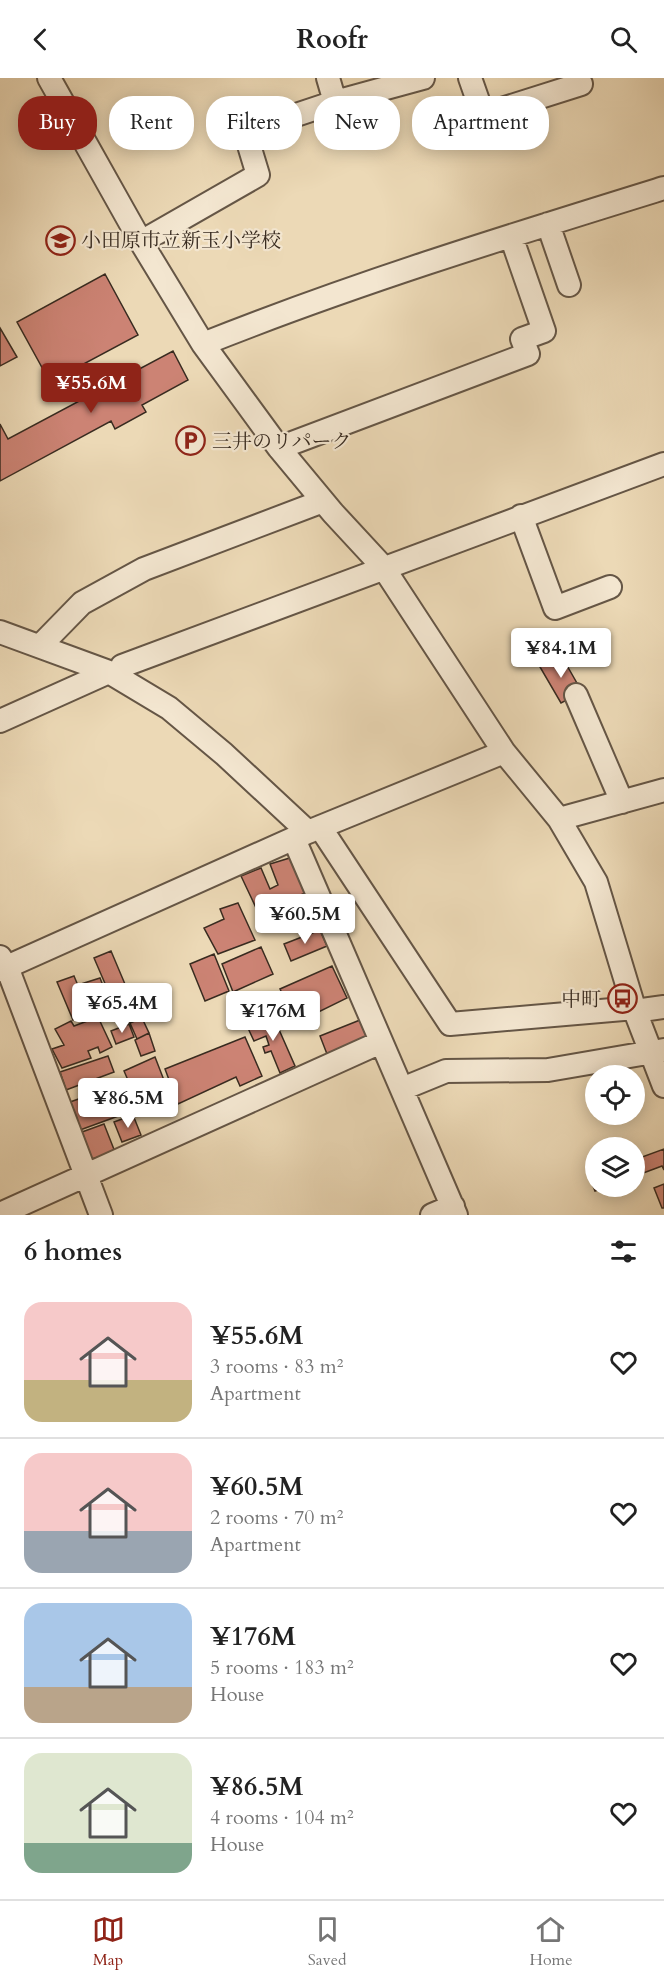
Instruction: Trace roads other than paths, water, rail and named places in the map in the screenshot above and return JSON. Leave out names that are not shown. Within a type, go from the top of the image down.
[{"type":"street","points":[[49,78],[141,242],[203,344],[279,448],[322,501],[383,567],[504,752],[559,819],[596,882],[635,1009],[657,1051],[664,1086]]},
{"type":"street","points":[[328,78],[333,96]]},
{"type":"street","points":[[357,96],[423,78]]},
{"type":"street","points":[[470,78],[483,115],[581,84]]},
{"type":"street","points":[[141,242],[258,175],[245,132],[314,109]]},
{"type":"street","points":[[203,344],[274,315],[664,188]]},
{"type":"street","points":[[548,224],[569,285]]},
{"type":"street","points":[[279,448],[528,354],[522,339],[544,331],[511,237]]},
{"type":"street","points":[[0,721],[115,669],[383,567],[664,464]]},
{"type":"street","points":[[40,646],[82,603],[144,568],[322,501]]},
{"type":"street","points":[[521,516],[555,608],[610,587]]},
{"type":"street","points":[[0,632],[115,669],[169,708],[224,754],[307,833],[450,1024],[664,1007]]},
{"type":"street","points":[[576,695],[622,802]]},
{"type":"street","points":[[101,1215],[2,964],[307,833],[504,752]]},
{"type":"street","points":[[559,819],[664,790]]},
{"type":"street","points":[[307,833],[381,1042],[402,1089],[447,1212]]},
{"type":"street","points":[[0,1214],[381,1042]]},
{"type":"street","points":[[402,1089],[446,1071],[548,1070],[657,1051]]},
{"type":"place","name":"小田原市立新玉小学校","points":[[60,240]]},
{"type":"place","name":"三井のリパーク","points":[[191,441]]},
{"type":"place","name":"中町","points":[[622,999]]}]
